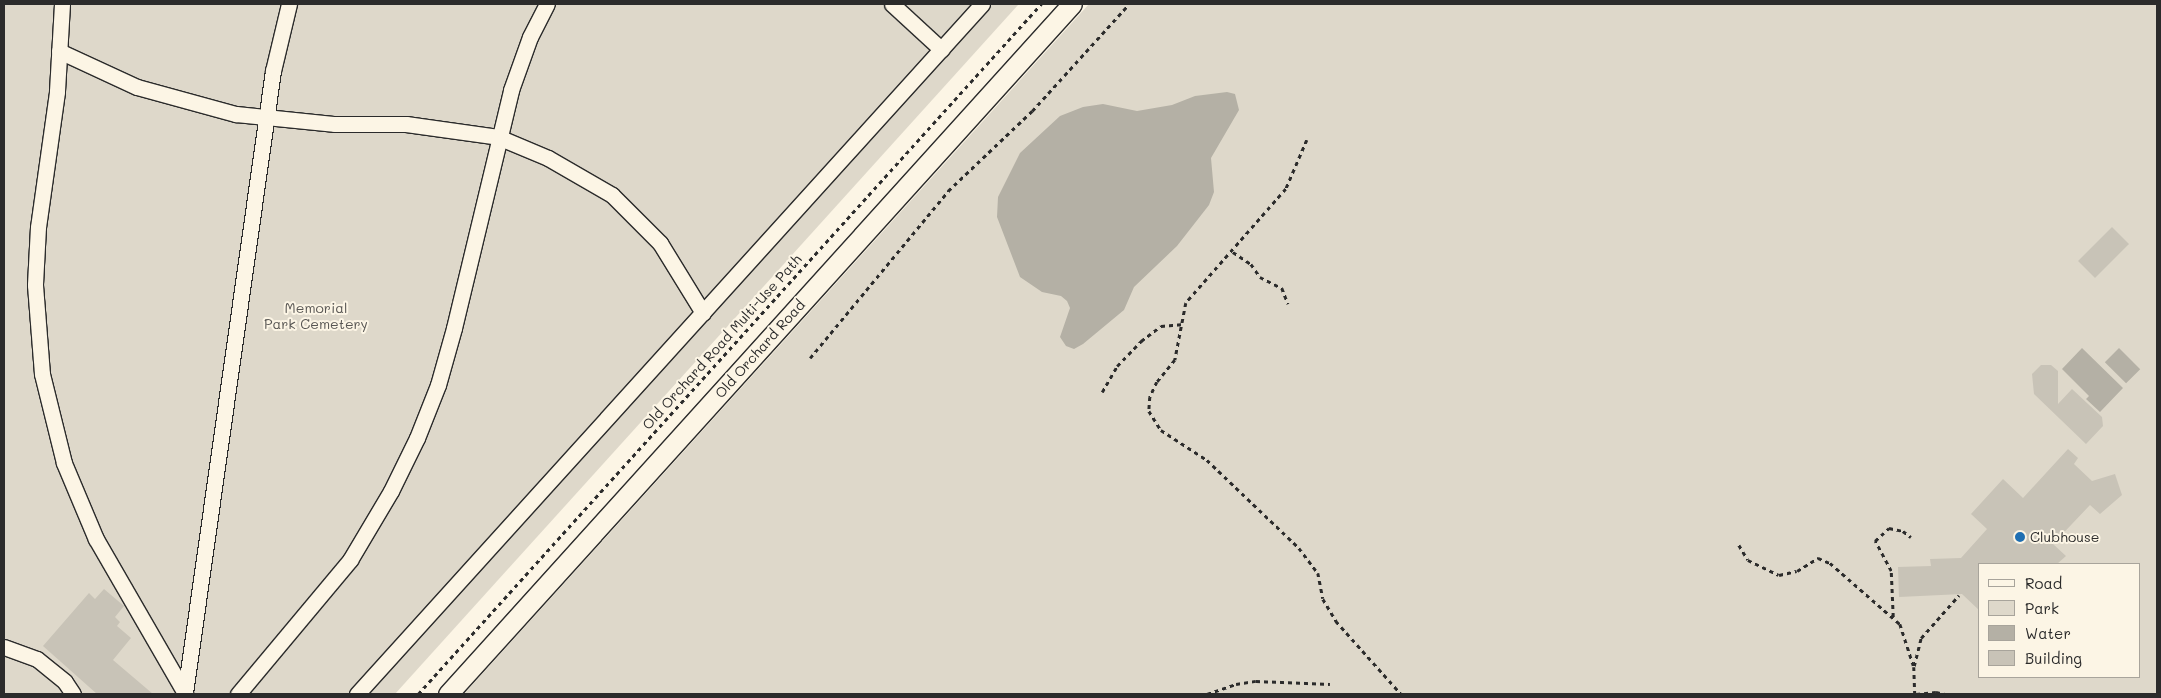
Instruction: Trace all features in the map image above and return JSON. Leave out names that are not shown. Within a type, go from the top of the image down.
[{"type":"main road","name":"Old Orchard Road","points":[[448,694],[1072,4]]},
{"type":"lane","points":[[62,4],[60,51],[35,276],[42,374],[64,463],[96,539],[182,694]]},
{"type":"lane","points":[[182,694],[273,71],[290,4]]},
{"type":"lane","points":[[238,694],[350,560],[392,491],[417,438],[438,385],[454,328],[498,137],[530,37],[547,4]]},
{"type":"lane","points":[[892,4],[941,49]]},
{"type":"lane","points":[[357,694],[982,4]]},
{"type":"lane","points":[[60,51],[137,87],[192,103],[267,120],[406,124],[498,137],[548,158],[612,195],[660,243],[681,273],[703,313]]},
{"type":"lane","points":[[4,647],[37,659],[65,682],[73,694]]},
{"type":"path","name":"Old Orchard Road Multi-Use Path","points":[[418,694],[1041,4]]},
{"type":"path","points":[[810,358],[948,191],[1032,111],[1129,4]]},
{"type":"path","points":[[1307,140],[1286,189],[1233,252],[1186,303],[1184,324],[1175,360],[1150,397],[1150,418],[1161,430],[1207,460],[1300,548],[1318,573],[1323,599],[1336,621],[1401,694]]},
{"type":"path","points":[[1233,252],[1251,264],[1260,277],[1282,288],[1288,304]]},
{"type":"path","points":[[1102,392],[1117,366],[1141,341],[1161,326],[1184,324]]},
{"type":"path","points":[[1893,617],[1891,571],[1874,541],[1888,528],[1896,528],[1911,536]]},
{"type":"path","points":[[1739,545],[1748,560],[1779,575],[1797,571],[1812,560],[1824,559],[1893,617],[1904,632],[1914,667],[1915,694],[1926,692],[1945,694]]},
{"type":"path","points":[[1914,667],[1922,638],[1959,595]]},
{"type":"path","points":[[1207,694],[1236,684],[1256,681],[1330,684]]},
{"type":"green space","name":"Memorial Park Cemetery","points":[[4,4],[1019,4],[395,694],[4,694]]},
{"type":"green space","points":[[1089,4],[2157,4],[2157,694],[464,694]]},
{"type":"water","points":[[1227,92],[1235,94],[1239,110],[1211,158],[1214,192],[1209,205],[1177,246],[1134,287],[1124,310],[1083,344],[1074,349],[1066,346],[1060,337],[1070,308],[1067,301],[1061,296],[1042,292],[1020,277],[997,217],[998,197],[1020,153],[1060,116],[1083,107],[1103,104],[1137,111],[1172,105],[1195,96]]},
{"type":"water","points":[[2082,348],[2123,388],[2100,412],[2086,399],[2089,396],[2062,369]]},
{"type":"water","points":[[2119,348],[2140,369],[2126,383],[2105,362]]},
{"type":"building","points":[[2112,227],[2129,244],[2095,278],[2078,261]]},
{"type":"building","points":[[2041,365],[2051,365],[2058,371],[2058,404],[2072,389],[2102,417],[2103,426],[2086,444],[2034,394],[2032,374]]},
{"type":"building","name":"Clubhouse","points":[[2068,449],[2078,458],[2074,464],[2092,481],[2115,474],[2122,495],[2100,514],[2090,505],[2053,544],[2066,556],[2058,563],[1978,563],[1978,609],[1962,594],[1899,597],[1898,567],[1931,566],[1930,559],[1961,558],[1987,529],[1971,514],[2003,479],[2023,498]]},
{"type":"building","points":[[104,589],[124,606],[115,617],[120,622],[117,626],[131,638],[113,660],[153,694],[97,694],[43,646],[89,593],[95,599]]},
{"type":"place","name":"Clubhouse","points":[[2020,537]]}]
